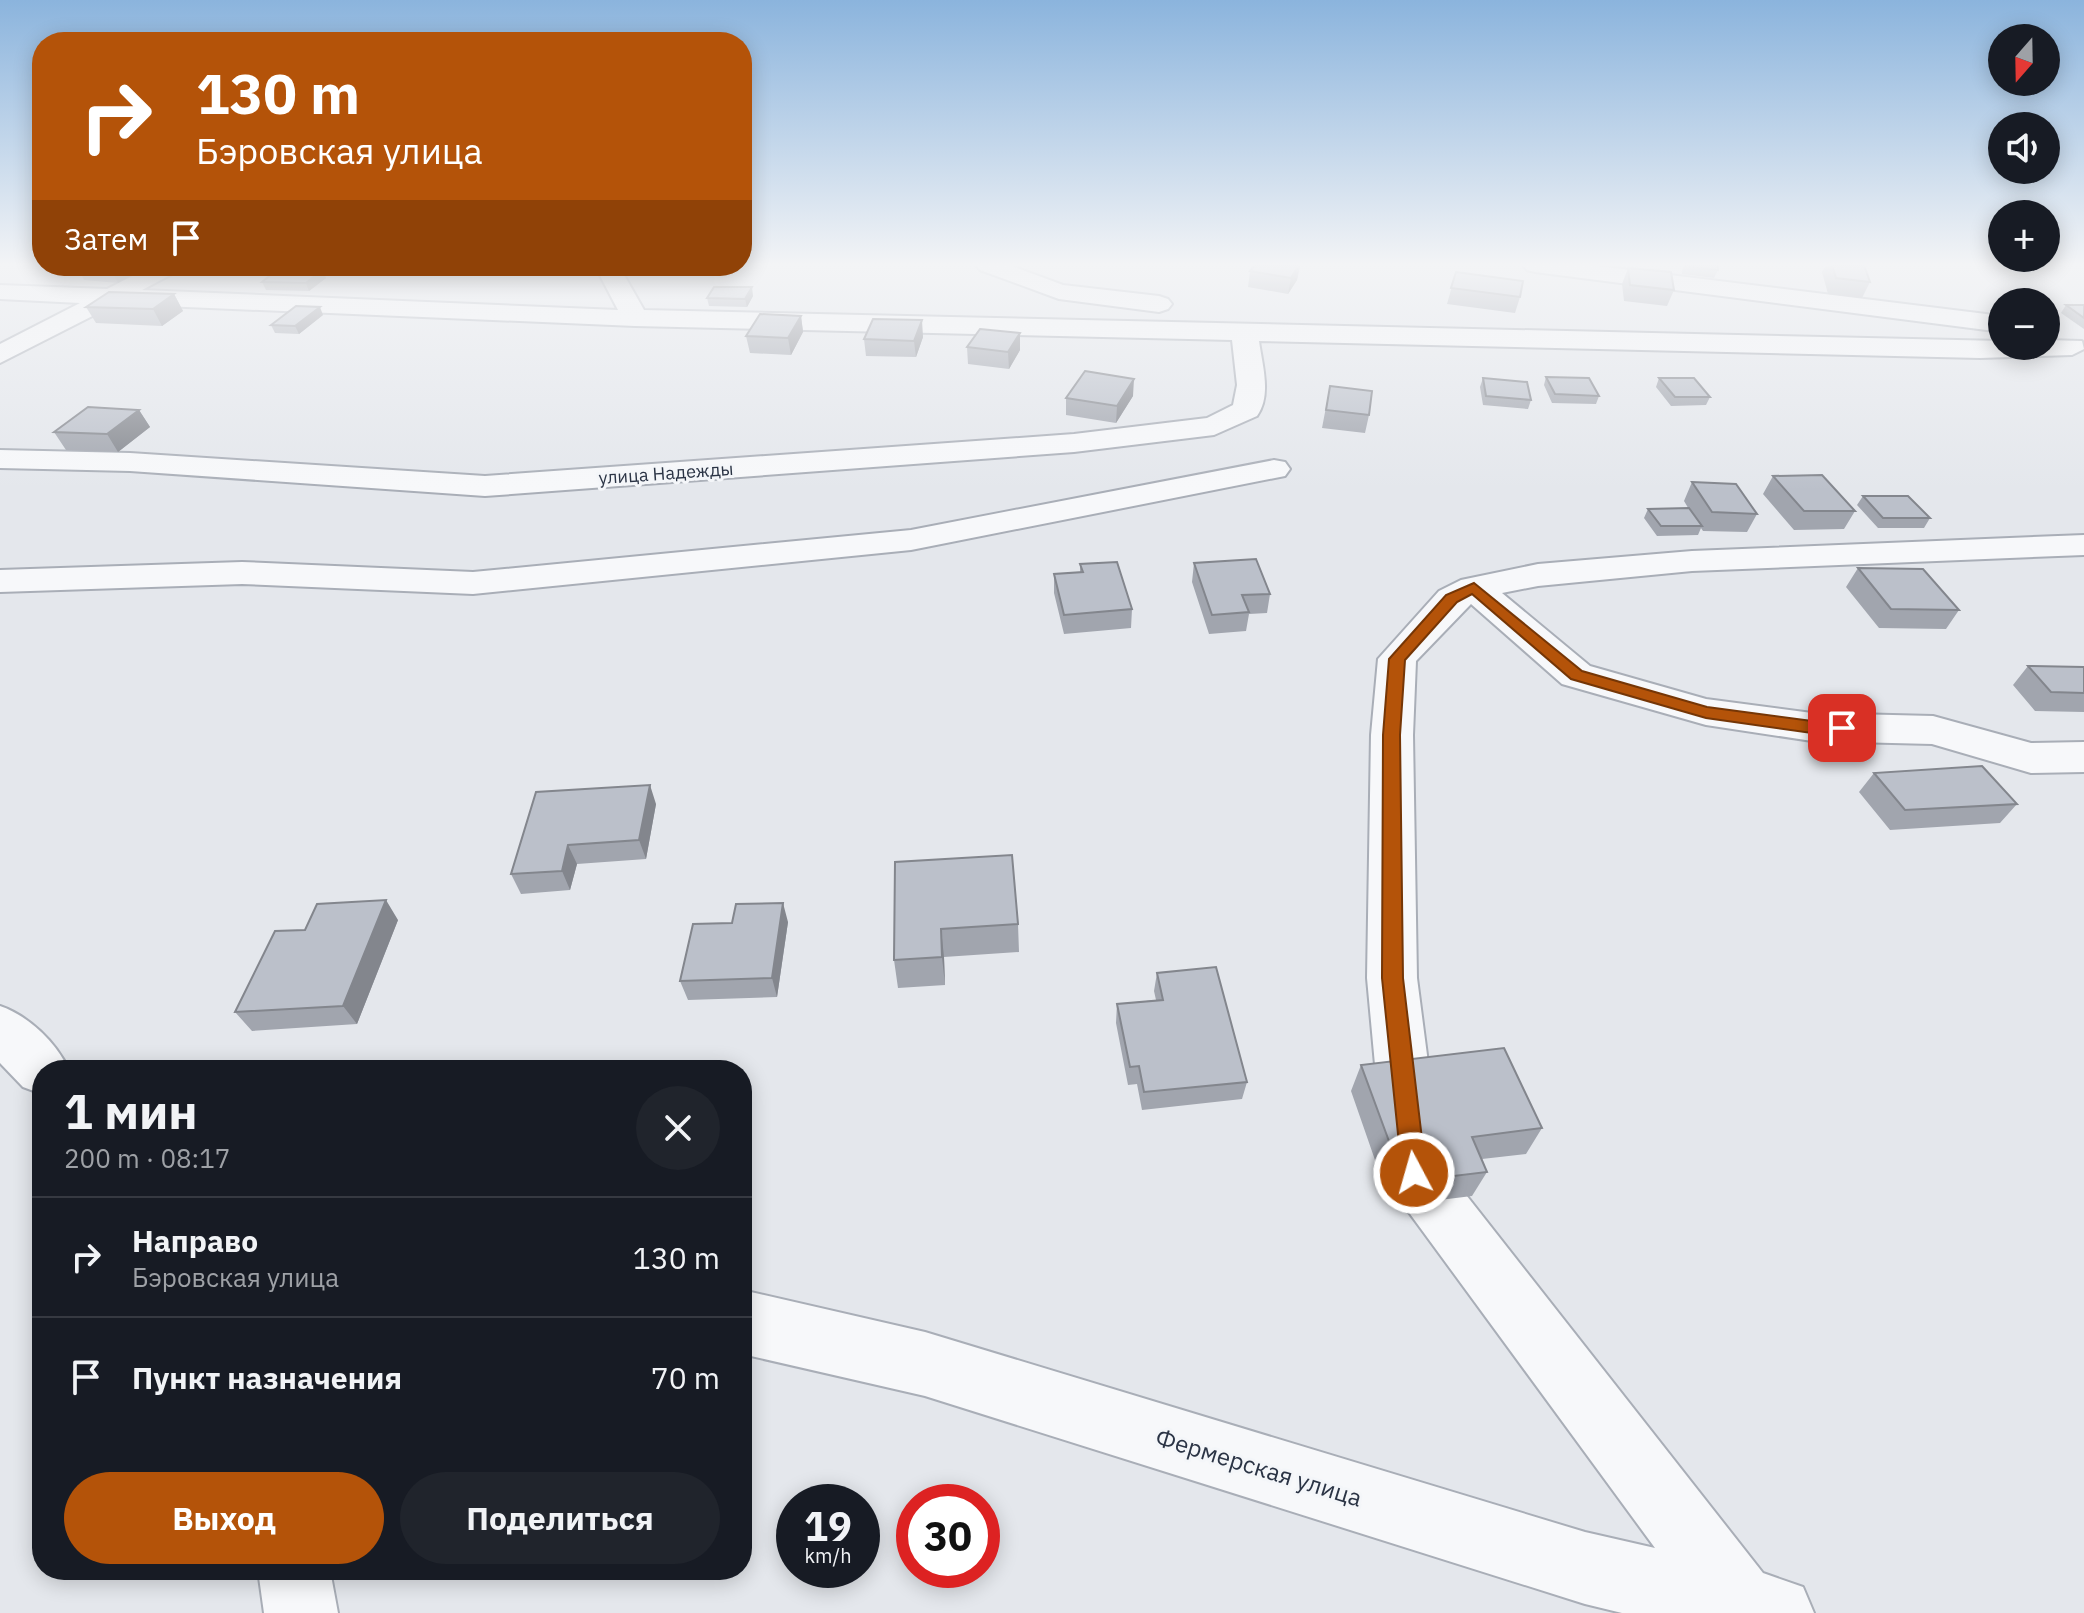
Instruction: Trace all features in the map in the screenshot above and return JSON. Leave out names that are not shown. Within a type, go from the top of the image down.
[{"type":"street","points":[[0,355],[29,340]]},
{"type":"street","name":"улица Надежды","points":[[0,459],[145,462],[485,486],[1074,443],[1214,426],[1247,410],[1251,385],[1245,340]]},
{"type":"street","points":[[1602,340],[1980,350],[2067,345]]},
{"type":"street","points":[[0,581],[242,573],[473,583],[911,540],[1274,469]]},
{"type":"street","points":[[1760,1609],[1414,1173],[1392,978],[1392,735],[1397,659],[1452,599],[1474,588],[1538,575],[1692,561],[2084,545]]},
{"type":"street","points":[[1474,588],[1576,675],[1692,708],[1812,727],[1933,730],[2031,758],[2084,757]]},
{"type":"street","points":[[0,1028],[32,1060]]},
{"type":"street","points":[[0,1068],[32,1076]]},
{"type":"street","name":"Фермерская улица","points":[[752,1324],[925,1364],[1585,1568],[1760,1609]]},
{"type":"street","points":[[296,1580],[301,1613]]},
{"type":"building","points":[[972,340],[1015,340],[1008,352],[967,347]]},
{"type":"building","points":[[1085,371],[1134,379],[1117,406],[1066,398]]},
{"type":"building","points":[[1546,377],[1589,378],[1599,396],[1555,394]]},
{"type":"building","points":[[1483,378],[1527,382],[1531,400],[1486,396]]},
{"type":"building","points":[[1659,378],[1694,378],[1710,397],[1675,397]]},
{"type":"building","points":[[1330,386],[1372,391],[1369,415],[1326,410]]},
{"type":"building","points":[[88,407],[139,410],[107,434],[54,432]]},
{"type":"building","points":[[1822,475],[1855,511],[1804,511],[1773,476]]},
{"type":"building","points":[[1692,482],[1736,484],[1757,514],[1712,512]]},
{"type":"building","points":[[1863,496],[1908,496],[1930,518],[1883,518]]},
{"type":"building","points":[[1689,508],[1702,526],[1661,526],[1648,509]]},
{"type":"building","points":[[1256,559],[1270,594],[1242,595],[1249,612],[1212,615],[1194,563]]},
{"type":"building","points":[[1117,562],[1132,609],[1064,615],[1054,574],[1083,572],[1080,564]]},
{"type":"building","points":[[1858,568],[1923,569],[1959,610],[1891,609]]},
{"type":"building","points":[[2028,666],[2084,667],[2084,693],[2051,692]]},
{"type":"building","points":[[1982,766],[2017,804],[1905,810],[1874,773]]},
{"type":"building","points":[[650,785],[639,840],[568,845],[562,871],[511,874],[536,792]]},
{"type":"building","points":[[1012,855],[1018,924],[941,929],[942,957],[894,960],[895,862]]},
{"type":"building","points":[[386,900],[343,1006],[235,1012],[275,931],[305,930],[317,904]]},
{"type":"building","points":[[783,903],[772,978],[680,981],[693,924],[732,923],[736,904]]},
{"type":"building","points":[[1216,967],[1247,1082],[1144,1092],[1139,1066],[1130,1067],[1117,1004],[1163,1000],[1157,973]]},
{"type":"building","points":[[1504,1048],[1542,1128],[1472,1137],[1487,1172],[1404,1182],[1361,1065]]},
{"type":"route","points":[[1414,1173],[1392,978],[1392,735],[1397,659],[1452,599],[1474,588],[1576,675],[1706,712],[1812,727],[1842,728]]}]
